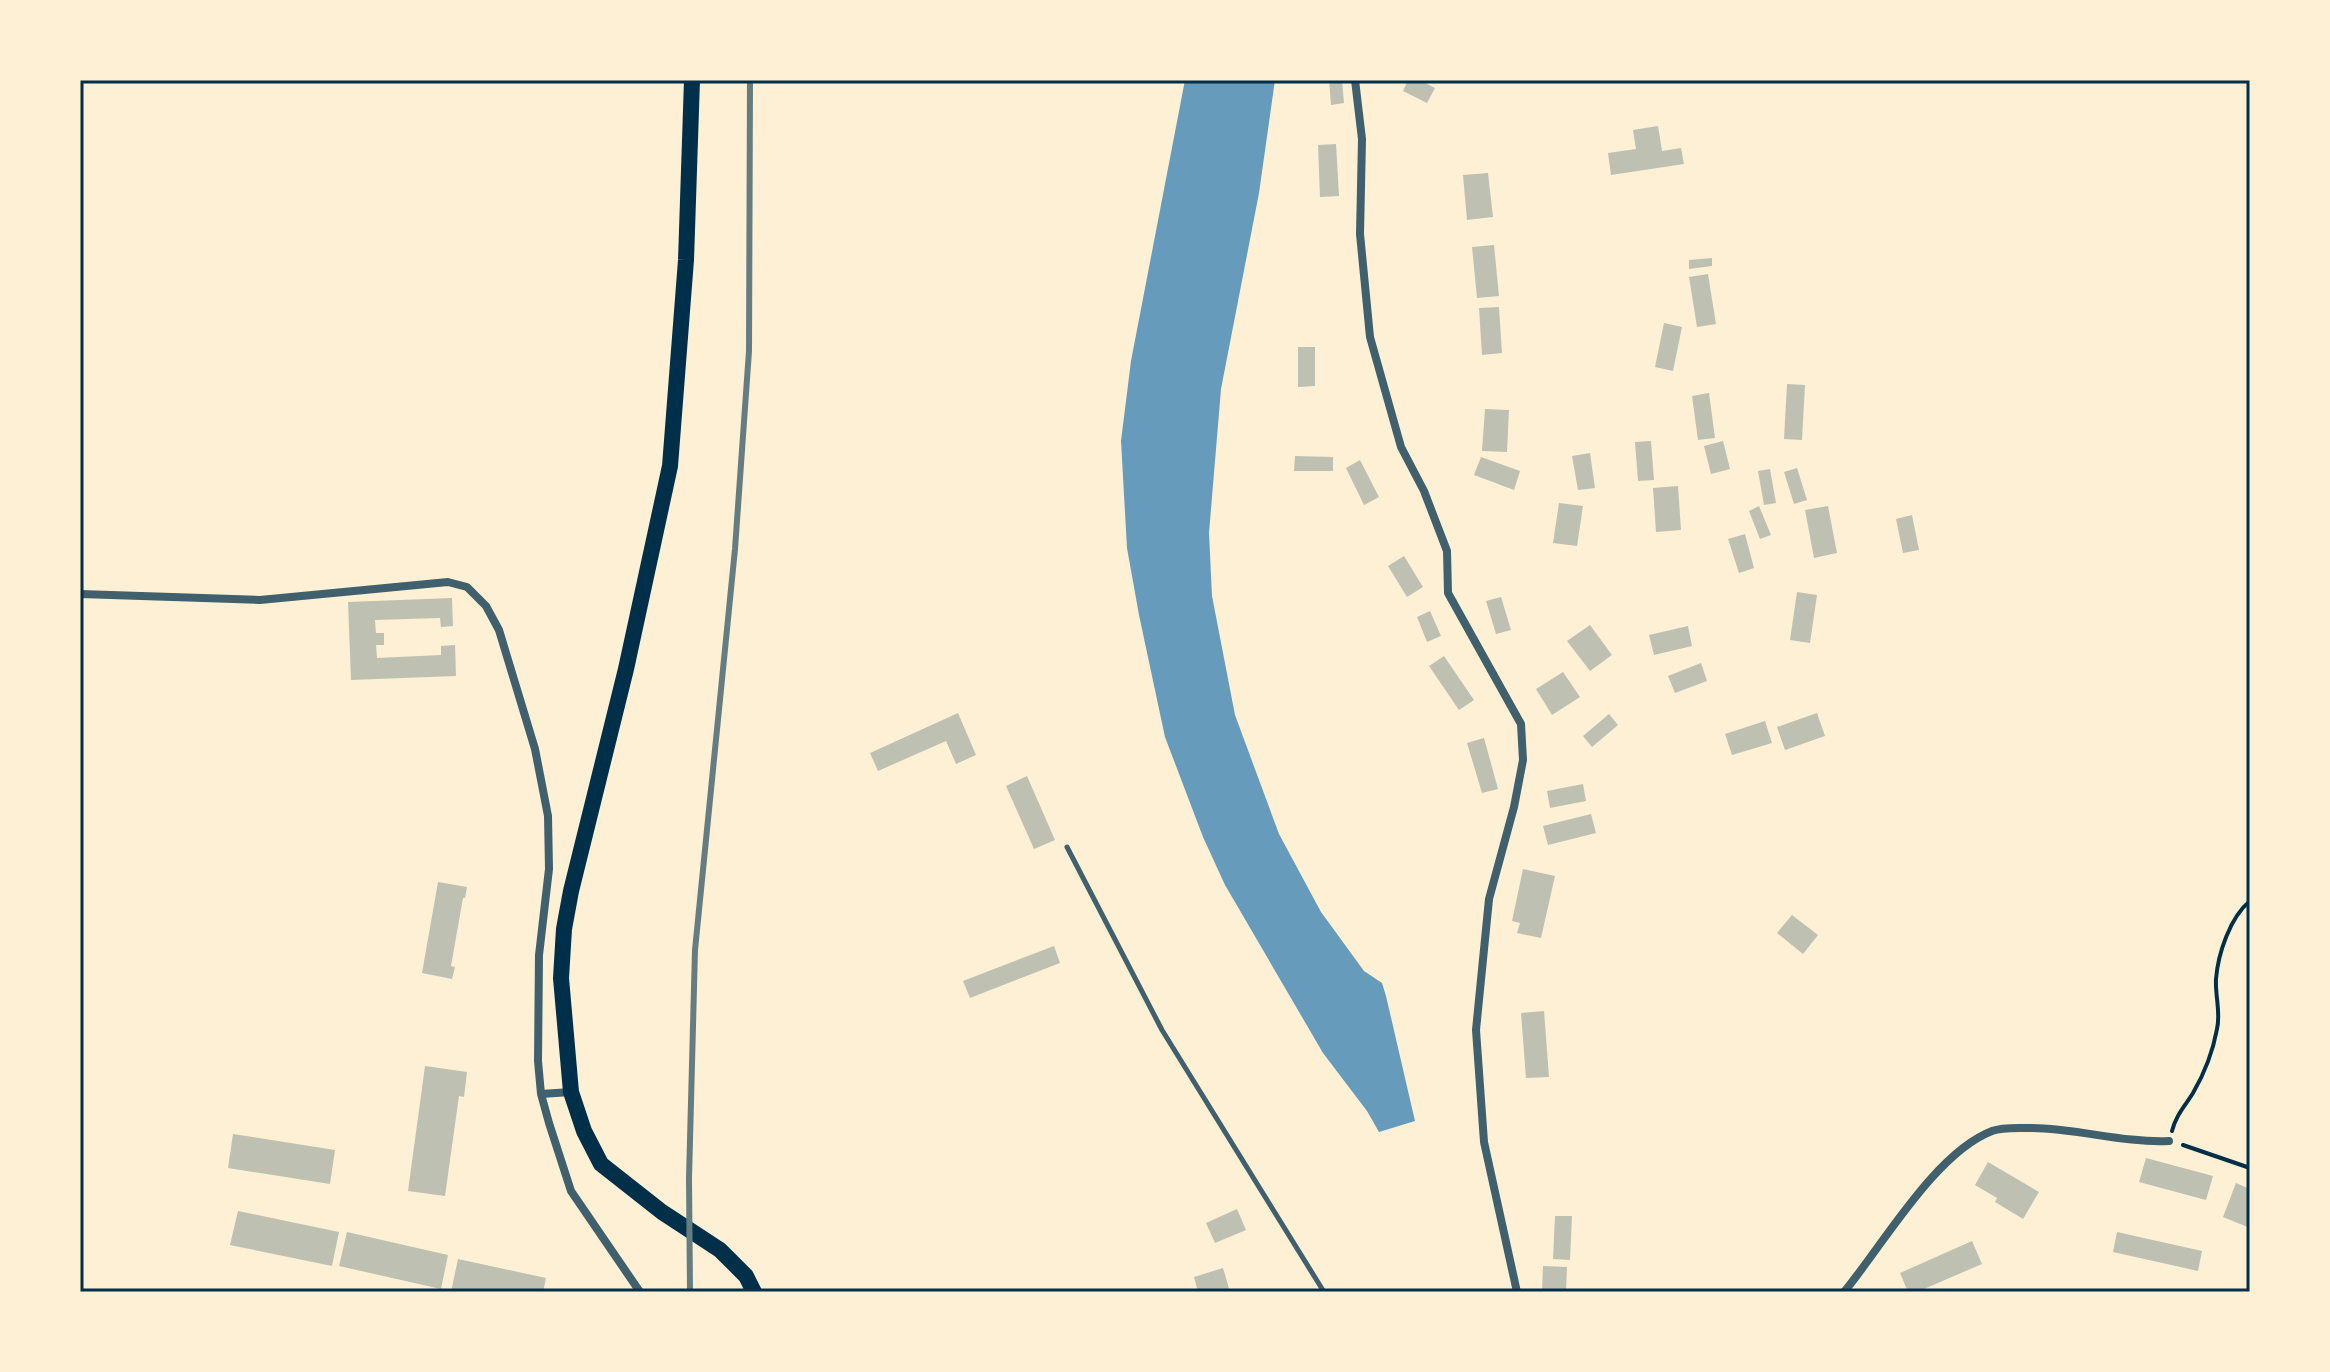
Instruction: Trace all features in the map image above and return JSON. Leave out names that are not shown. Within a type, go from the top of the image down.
[{"type":"main road","points":[[692,80],[686,260],[670,466],[626,669],[564,929],[561,978],[571,1092],[584,1131],[601,1164],[662,1212],[720,1250],[746,1276],[754,1292]]},
{"type":"street","points":[[1355,80],[1362,139],[1360,234],[1370,337],[1401,447],[1424,491],[1447,551],[1448,593],[1521,724],[1523,760],[1514,807],[1489,899],[1476,1030],[1484,1142],[1517,1292]]},
{"type":"street","points":[[80,594],[260,600],[448,582],[467,587],[486,606],[510,660],[535,749],[548,816],[549,869],[539,955],[538,1061],[541,1094],[571,1191],[640,1292]]},
{"type":"street","points":[[541,1094],[571,1092]]},
{"type":"street","points":[[1844,1292],[1928,1182],[1966,1145],[1995,1129],[2032,1128],[2147,1142],[2169,1141]]},
{"type":"lane","points":[[1067,847],[1162,1030],[1324,1292]]},
{"type":"path","points":[[2250,901],[2242,907],[2222,948],[2216,979],[2218,1026],[2207,1062],[2176,1118],[2169,1141],[2250,1168]]},
{"type":"water","points":[[1185,80],[1275,80],[1259,193],[1221,389],[1209,533],[1212,596],[1235,715],[1279,834],[1321,912],[1364,971],[1382,983],[1415,1121],[1379,1132],[1323,1053],[1225,885],[1165,737],[1139,615],[1127,548],[1121,441],[1131,361]]},
{"type":"building","points":[[1329,80],[1342,80],[1344,103],[1331,105]]},
{"type":"building","points":[[1408,80],[1419,80],[1435,88],[1427,103],[1403,91]]},
{"type":"building","points":[[1658,126],[1662,151],[1681,148],[1684,164],[1611,175],[1608,153],[1636,149],[1633,130]]},
{"type":"building","points":[[1336,144],[1339,196],[1320,197],[1318,145]]},
{"type":"building","points":[[1488,173],[1493,217],[1467,220],[1463,175]]},
{"type":"building","points":[[1494,245],[1499,296],[1477,298],[1472,247]]},
{"type":"building","points":[[1712,258],[1712,266],[1689,269],[1689,260]]},
{"type":"building","points":[[1708,274],[1716,324],[1697,327],[1689,277]]},
{"type":"building","points":[[1499,307],[1502,353],[1482,355],[1479,308]]},
{"type":"building","points":[[1664,323],[1682,327],[1673,371],[1655,367]]},
{"type":"building","points":[[1298,347],[1315,347],[1315,386],[1298,387]]},
{"type":"building","points":[[1787,384],[1805,385],[1802,440],[1784,439]]},
{"type":"building","points":[[1709,393],[1715,438],[1698,440],[1692,396]]},
{"type":"building","points":[[1485,409],[1509,410],[1507,452],[1482,451]]},
{"type":"building","points":[[1651,441],[1654,480],[1638,481],[1635,442]]},
{"type":"building","points":[[1723,441],[1730,469],[1711,474],[1704,446]]},
{"type":"building","points":[[1590,453],[1595,488],[1578,490],[1572,456]]},
{"type":"building","points":[[1295,456],[1333,457],[1333,471],[1294,471]]},
{"type":"building","points":[[1481,457],[1520,471],[1514,490],[1474,475]]},
{"type":"building","points":[[1360,460],[1379,497],[1364,505],[1346,468]]},
{"type":"building","points":[[1797,468],[1807,500],[1794,504],[1784,472]]},
{"type":"building","points":[[1770,469],[1776,503],[1764,505],[1758,471]]},
{"type":"building","points":[[1678,486],[1681,530],[1656,532],[1653,488]]},
{"type":"building","points":[[1559,503],[1583,506],[1577,546],[1553,543]]},
{"type":"building","points":[[1759,506],[1771,535],[1760,539],[1749,511]]},
{"type":"building","points":[[1828,506],[1837,553],[1814,558],[1805,510]]},
{"type":"building","points":[[1912,515],[1919,550],[1903,553],[1896,519]]},
{"type":"building","points":[[1745,534],[1754,568],[1739,573],[1728,539]]},
{"type":"building","points":[[1404,556],[1423,587],[1407,597],[1388,566]]},
{"type":"building","points":[[1797,592],[1817,595],[1810,643],[1790,640]]},
{"type":"building","points":[[1501,597],[1511,630],[1496,634],[1486,601]]},
{"type":"building","points":[[452,598],[453,626],[441,627],[440,618],[375,620],[376,633],[384,633],[384,645],[376,645],[377,658],[441,655],[441,646],[455,645],[456,676],[351,680],[348,602]]},
{"type":"building","points":[[1430,611],[1441,636],[1427,642],[1417,617]]},
{"type":"building","points":[[1590,625],[1612,655],[1590,671],[1567,641]]},
{"type":"building","points":[[1688,626],[1692,646],[1654,655],[1649,635]]},
{"type":"building","points":[[1444,656],[1474,700],[1459,710],[1429,666]]},
{"type":"building","points":[[1701,663],[1707,681],[1675,693],[1668,676]]},
{"type":"building","points":[[1563,672],[1580,697],[1552,715],[1536,689]]},
{"type":"building","points":[[958,713],[976,755],[956,764],[946,741],[878,771],[870,753]]},
{"type":"building","points":[[1817,713],[1825,736],[1785,750],[1777,727]]},
{"type":"building","points":[[1609,714],[1618,725],[1592,747],[1583,736]]},
{"type":"building","points":[[1765,721],[1772,743],[1732,755],[1725,734]]},
{"type":"building","points":[[1484,738],[1498,789],[1482,793],[1467,743]]},
{"type":"building","points":[[1027,776],[1055,840],[1034,849],[1006,786]]},
{"type":"building","points":[[1583,784],[1586,801],[1550,808],[1547,791]]},
{"type":"building","points":[[1591,814],[1596,833],[1548,845],[1543,826]]},
{"type":"building","points":[[1523,869],[1555,876],[1541,938],[1517,933],[1520,923],[1512,921]]},
{"type":"building","points":[[438,882],[467,887],[451,966],[455,967],[452,979],[422,973]]},
{"type":"building","points":[[1792,915],[1818,935],[1803,954],[1777,933]]},
{"type":"building","points":[[1054,946],[1060,963],[970,998],[963,981]]},
{"type":"building","points":[[1544,1011],[1549,1077],[1526,1078],[1521,1013]]},
{"type":"building","points":[[425,1066],[467,1072],[464,1097],[459,1096],[445,1196],[408,1191]]},
{"type":"building","points":[[233,1134],[335,1150],[330,1184],[228,1168]]},
{"type":"building","points":[[2146,1158],[2213,1176],[2206,1200],[2139,1182]]},
{"type":"building","points":[[1988,1162],[2039,1192],[2023,1219],[1975,1185]]},
{"type":"building","points":[[2236,1183],[2250,1189],[2250,1228],[2223,1217]]},
{"type":"building","points":[[1237,1209],[1246,1230],[1215,1243],[1206,1223]]},
{"type":"building","points":[[238,1211],[339,1232],[332,1266],[230,1245]]},
{"type":"building","points":[[1555,1216],[1572,1216],[1570,1260],[1553,1259]]},
{"type":"building","points":[[347,1232],[448,1255],[441,1289],[339,1266]]},
{"type":"building","points":[[2117,1232],[2202,1251],[2198,1271],[2113,1252]]},
{"type":"building","points":[[1972,1241],[1982,1264],[1917,1292],[1908,1292],[1900,1273]]},
{"type":"building","points":[[458,1259],[546,1278],[543,1292],[451,1292]]},
{"type":"building","points":[[1543,1266],[1567,1267],[1566,1292],[1542,1292]]},
{"type":"building","points":[[1223,1268],[1230,1292],[1198,1292],[1194,1277]]},
{"type":"railway","points":[[690,1292],[689,1178],[695,950],[735,549],[749,351],[750,80]]}]
